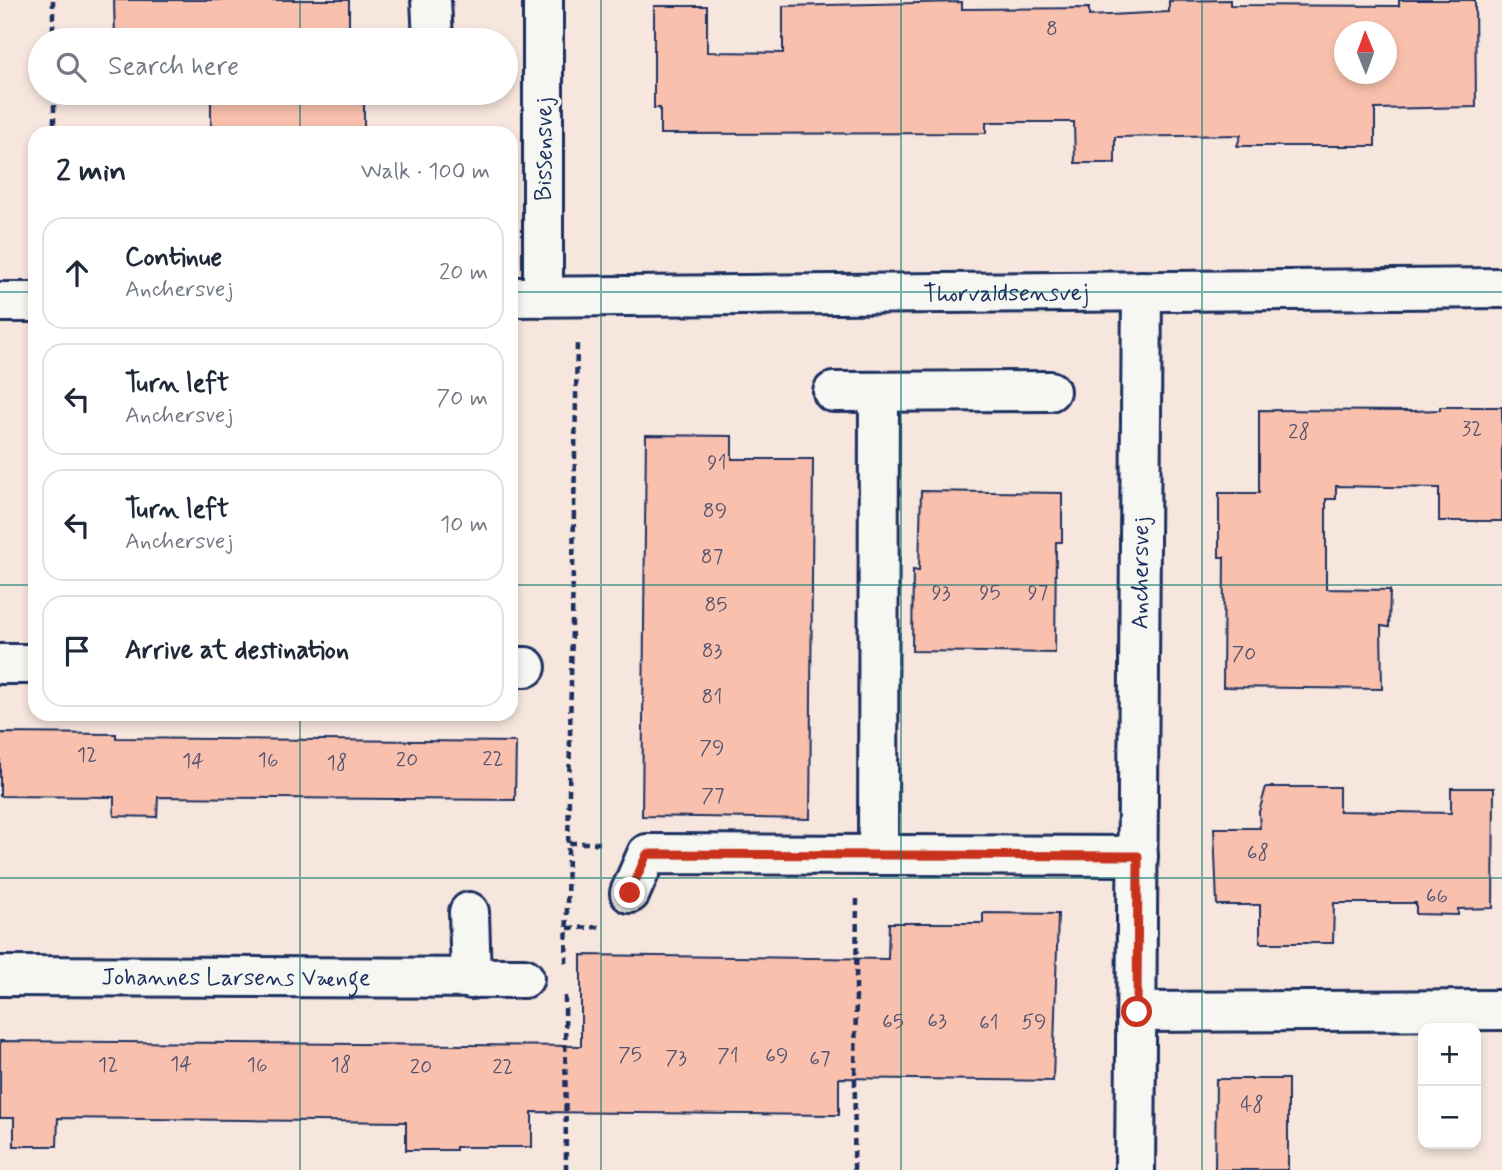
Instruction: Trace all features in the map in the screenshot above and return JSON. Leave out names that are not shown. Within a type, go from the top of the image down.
[{"type":"street","points":[[431,0],[432,28]]},
{"type":"street","name":"Bissensvej","points":[[543,0],[544,297]]},
{"type":"street","name":"Thorvaldsensvej","points":[[544,297],[1502,288]]},
{"type":"street","name":"Anchersvej","points":[[1135,1170],[1142,291]]},
{"type":"street","points":[[0,302],[28,302]]},
{"type":"street","points":[[833,393],[1050,391]]},
{"type":"street","points":[[868,854],[879,393]]},
{"type":"street","points":[[0,664],[28,664]]},
{"type":"street","points":[[630,893],[647,854],[1138,856]]},
{"type":"street","points":[[469,912],[471,978]]},
{"type":"street","name":"Johannes Larsens Vænge","points":[[0,976],[524,978]]},
{"type":"street","points":[[1137,1012],[1502,1010]]},
{"type":"path","points":[[53,0],[53,28]]},
{"type":"path","points":[[54,105],[54,126]]},
{"type":"path","points":[[544,297],[573,690],[565,968]]},
{"type":"path","points":[[853,1170],[868,854]]},
{"type":"path","points":[[565,994],[565,1170]]},
{"type":"building","points":[[114,0],[349,0],[349,28],[115,28]]},
{"type":"building","points":[[1230,0],[1230,5],[1399,6],[1399,0],[1475,0],[1476,107],[1375,109],[1375,146],[1237,146],[1241,135],[1115,137],[1115,163],[1075,163],[1074,122],[986,122],[986,133],[660,134],[660,108],[654,108],[654,6],[707,6],[707,52],[783,53],[783,6],[962,2],[962,9],[1089,8],[1089,16],[1169,12],[1169,1]]},
{"type":"building","points":[[211,105],[364,105],[364,126],[211,126]]},
{"type":"building","points":[[1440,407],[1502,407],[1502,521],[1439,521],[1439,488],[1336,486],[1336,499],[1326,499],[1326,589],[1390,590],[1389,627],[1381,626],[1382,689],[1223,687],[1224,557],[1219,557],[1219,493],[1259,493],[1259,410],[1412,411],[1440,410]]},
{"type":"building","points":[[646,435],[732,436],[732,459],[813,459],[810,819],[642,816]]},
{"type":"building","points":[[921,491],[1062,493],[1062,542],[1056,542],[1055,653],[912,651],[913,570],[919,571]]},
{"type":"building","points":[[0,733],[116,734],[116,738],[516,742],[515,800],[158,797],[157,817],[114,816],[114,797],[0,796]]},
{"type":"building","points":[[1266,787],[1339,787],[1339,811],[1451,813],[1451,788],[1494,788],[1493,908],[1458,909],[1458,915],[1416,914],[1416,903],[1334,903],[1333,943],[1260,943],[1260,905],[1217,905],[1214,828],[1260,828],[1259,812]]},
{"type":"building","points":[[983,913],[1058,914],[1053,1081],[839,1078],[839,1115],[532,1112],[532,1147],[456,1147],[456,1150],[406,1150],[406,1122],[58,1118],[57,1146],[14,1146],[14,1118],[0,1118],[0,1041],[581,1046],[581,955],[888,959],[889,923],[983,923]]},
{"type":"building","points":[[1216,1079],[1288,1079],[1288,1170],[1215,1170]]},
{"type":"route","points":[[630,893],[647,854],[1138,856],[1137,1012]]}]
